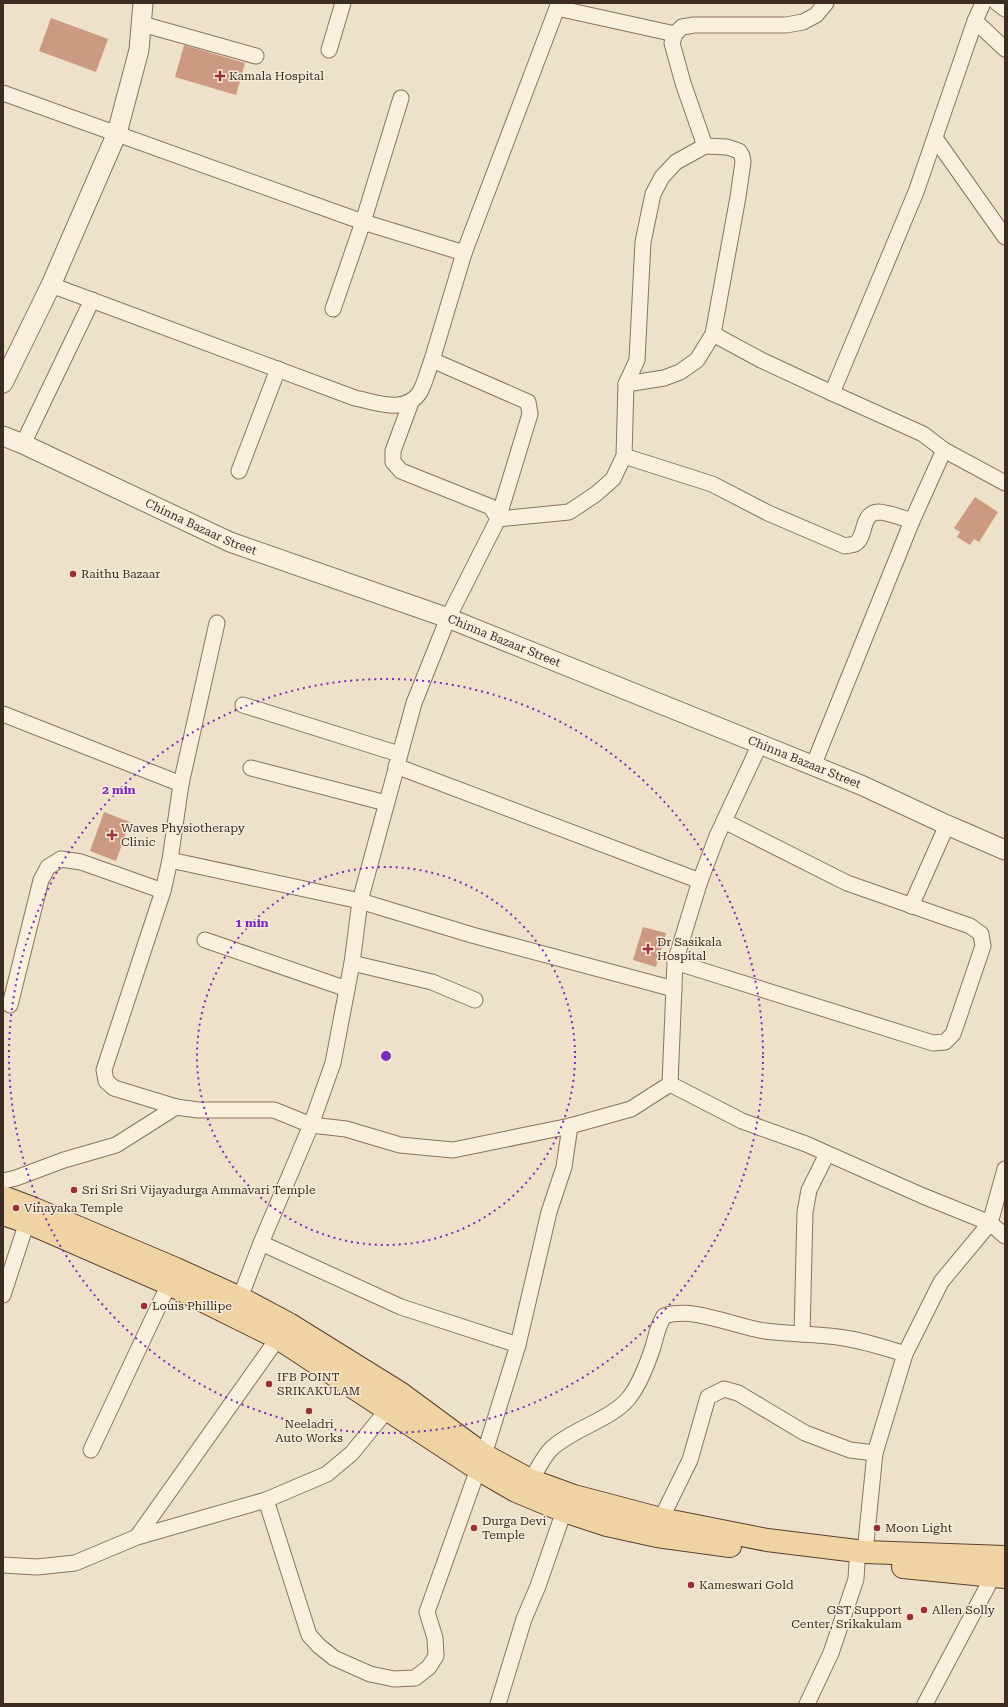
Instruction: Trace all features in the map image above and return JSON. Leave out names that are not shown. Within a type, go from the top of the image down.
[{"type":"main road","points":[[3,1197],[169,1266],[240,1298],[289,1324],[400,1393],[516,1491],[564,1511],[606,1525],[658,1536],[861,1557],[999,1576]]},
{"type":"main road","points":[[3,1214],[27,1222],[169,1284],[278,1338],[387,1410],[481,1462],[574,1496],[661,1518],[767,1540],[861,1557],[1005,1557]]},
{"type":"street","points":[[3,383],[51,285],[117,134],[139,50],[143,3]]},
{"type":"street","points":[[329,50],[344,3]]},
{"type":"street","points":[[705,146],[683,83],[672,43],[675,34],[682,28],[694,25],[786,25],[803,22],[816,15],[826,3]]},
{"type":"street","points":[[832,393],[916,192],[936,138],[975,21],[983,3]]},
{"type":"street","points":[[997,3],[1005,9]]},
{"type":"street","points":[[498,519],[491,507],[401,471],[393,462],[392,451],[411,402],[420,392],[432,360],[464,253],[558,8],[675,34]]},
{"type":"street","points":[[975,21],[1005,49]]},
{"type":"street","points":[[142,24],[256,56]]},
{"type":"street","points":[[3,94],[363,222],[464,253]]},
{"type":"street","points":[[333,309],[363,222],[401,98]]},
{"type":"street","points":[[936,138],[1005,237]]},
{"type":"street","points":[[498,519],[569,512],[596,494],[613,479],[624,456],[626,384],[637,360],[643,242],[653,194],[662,177],[676,162],[705,146],[727,147],[739,151],[743,162],[713,334],[697,360],[680,372],[664,378],[626,384]]},
{"type":"street","points":[[51,285],[355,398],[396,406],[411,402]]},
{"type":"street","points":[[23,444],[92,300]]},
{"type":"street","points":[[713,334],[761,360],[923,434],[944,450],[1005,483]]},
{"type":"street","points":[[240,1298],[261,1243],[311,1126],[333,1063],[352,962],[360,901],[414,703],[448,618],[498,519],[530,414],[528,402],[432,360]]},
{"type":"street","points":[[239,471],[278,369]]},
{"type":"street","name":"Chinna Bazaar Street","points":[[3,436],[23,444],[230,542],[448,618],[862,786],[1005,850]]},
{"type":"street","points":[[813,766],[912,521],[944,450]]},
{"type":"street","points":[[624,456],[712,484],[768,513],[845,546],[855,544],[860,539],[866,520],[871,514],[879,512],[912,521]]},
{"type":"street","points":[[217,623],[181,784],[170,860],[163,891],[104,1070],[106,1082],[114,1088],[176,1107],[198,1110],[274,1110],[311,1126],[346,1129],[400,1145],[453,1150],[570,1126],[631,1109],[670,1084]]},
{"type":"street","points":[[243,705],[398,760],[700,880]]},
{"type":"street","points":[[3,714],[181,784]]},
{"type":"street","points":[[670,1084],[675,962],[700,880],[724,821],[760,744]]},
{"type":"street","points":[[251,768],[386,803]]},
{"type":"street","points":[[675,962],[933,1043],[945,1042],[953,1034],[983,946],[981,934],[970,926],[847,882],[724,821]]},
{"type":"street","points":[[911,906],[947,825]]},
{"type":"street","points":[[10,1005],[41,880],[48,867],[62,858],[80,862],[163,891]]},
{"type":"street","points":[[170,860],[360,901],[472,935],[674,989]]},
{"type":"street","points":[[205,940],[347,989]]},
{"type":"street","points":[[352,962],[432,982],[475,1000]]},
{"type":"street","points":[[670,1084],[742,1120],[806,1144],[923,1196],[990,1223],[1005,1236]]},
{"type":"street","points":[[3,1181],[16,1178],[64,1160],[116,1145],[176,1107]]},
{"type":"street","points":[[266,1500],[309,1635],[319,1646],[334,1658],[370,1674],[394,1678],[415,1678],[429,1667],[436,1656],[435,1638],[427,1612],[481,1462],[518,1345],[549,1212],[564,1167],[570,1126]]},
{"type":"street","points":[[802,1334],[805,1212],[809,1190],[827,1154]]},
{"type":"street","points":[[807,1704],[831,1653],[856,1579],[861,1557],[875,1453],[905,1354],[941,1282],[990,1223],[1005,1169]]},
{"type":"street","points":[[3,1295],[27,1222]]},
{"type":"street","points":[[261,1243],[401,1307],[518,1345]]},
{"type":"street","points":[[91,1450],[169,1284]]},
{"type":"street","points":[[530,1480],[551,1450],[576,1432],[615,1409],[628,1399],[638,1382],[653,1347],[657,1328],[664,1316],[675,1312],[711,1318],[764,1331],[838,1337],[866,1342],[905,1354]]},
{"type":"street","points":[[136,1537],[278,1338]]},
{"type":"street","points":[[661,1518],[690,1460],[708,1397],[724,1389],[738,1393],[805,1433],[850,1450],[875,1453]]},
{"type":"street","points":[[3,1565],[37,1568],[75,1562],[136,1537],[266,1500],[327,1474],[352,1453],[387,1410]]},
{"type":"street","points":[[498,1704],[524,1619],[538,1586],[564,1511]]},
{"type":"street","points":[[925,1704],[999,1576]]},
{"type":"building","points":[[51,18],[108,39],[96,72],[39,51]]},
{"type":"building","points":[[184,45],[245,63],[236,95],[175,77]]},
{"type":"building","points":[[975,497],[998,512],[979,542],[974,539],[970,545],[957,537],[960,532],[954,528]]},
{"type":"building","points":[[104,812],[130,822],[116,861],[90,851]]},
{"type":"building","points":[[643,927],[666,933],[656,967],[633,960]]},
{"type":"place","name":"Kamala Hospital","points":[[220,76]]},
{"type":"place","name":"Raithu Bazaar","points":[[73,574]]},
{"type":"place","name":"Waves Physiotherapy Clinic","points":[[112,835]]},
{"type":"place","name":"Dr Sasikala Hospital","points":[[648,949]]},
{"type":"place","name":"Sri Sri Sri Vijayadurga Ammavari Temple","points":[[74,1190]]},
{"type":"place","name":"Vinayaka Temple","points":[[16,1208]]},
{"type":"place","name":"Louis Phillipe","points":[[144,1306]]},
{"type":"place","name":"IFB POINT SRIKAKULAM","points":[[269,1384]]},
{"type":"place","name":"Neeladri Auto Works","points":[[309,1411]]},
{"type":"place","name":"Durga Devi Temple","points":[[474,1528]]},
{"type":"place","name":"Moon Light","points":[[877,1528]]},
{"type":"place","name":"Kameswari Gold","points":[[691,1585]]},
{"type":"place","name":"Allen Solly","points":[[924,1610]]},
{"type":"place","name":"GST Support Center, Srikakulam","points":[[910,1617]]}]
